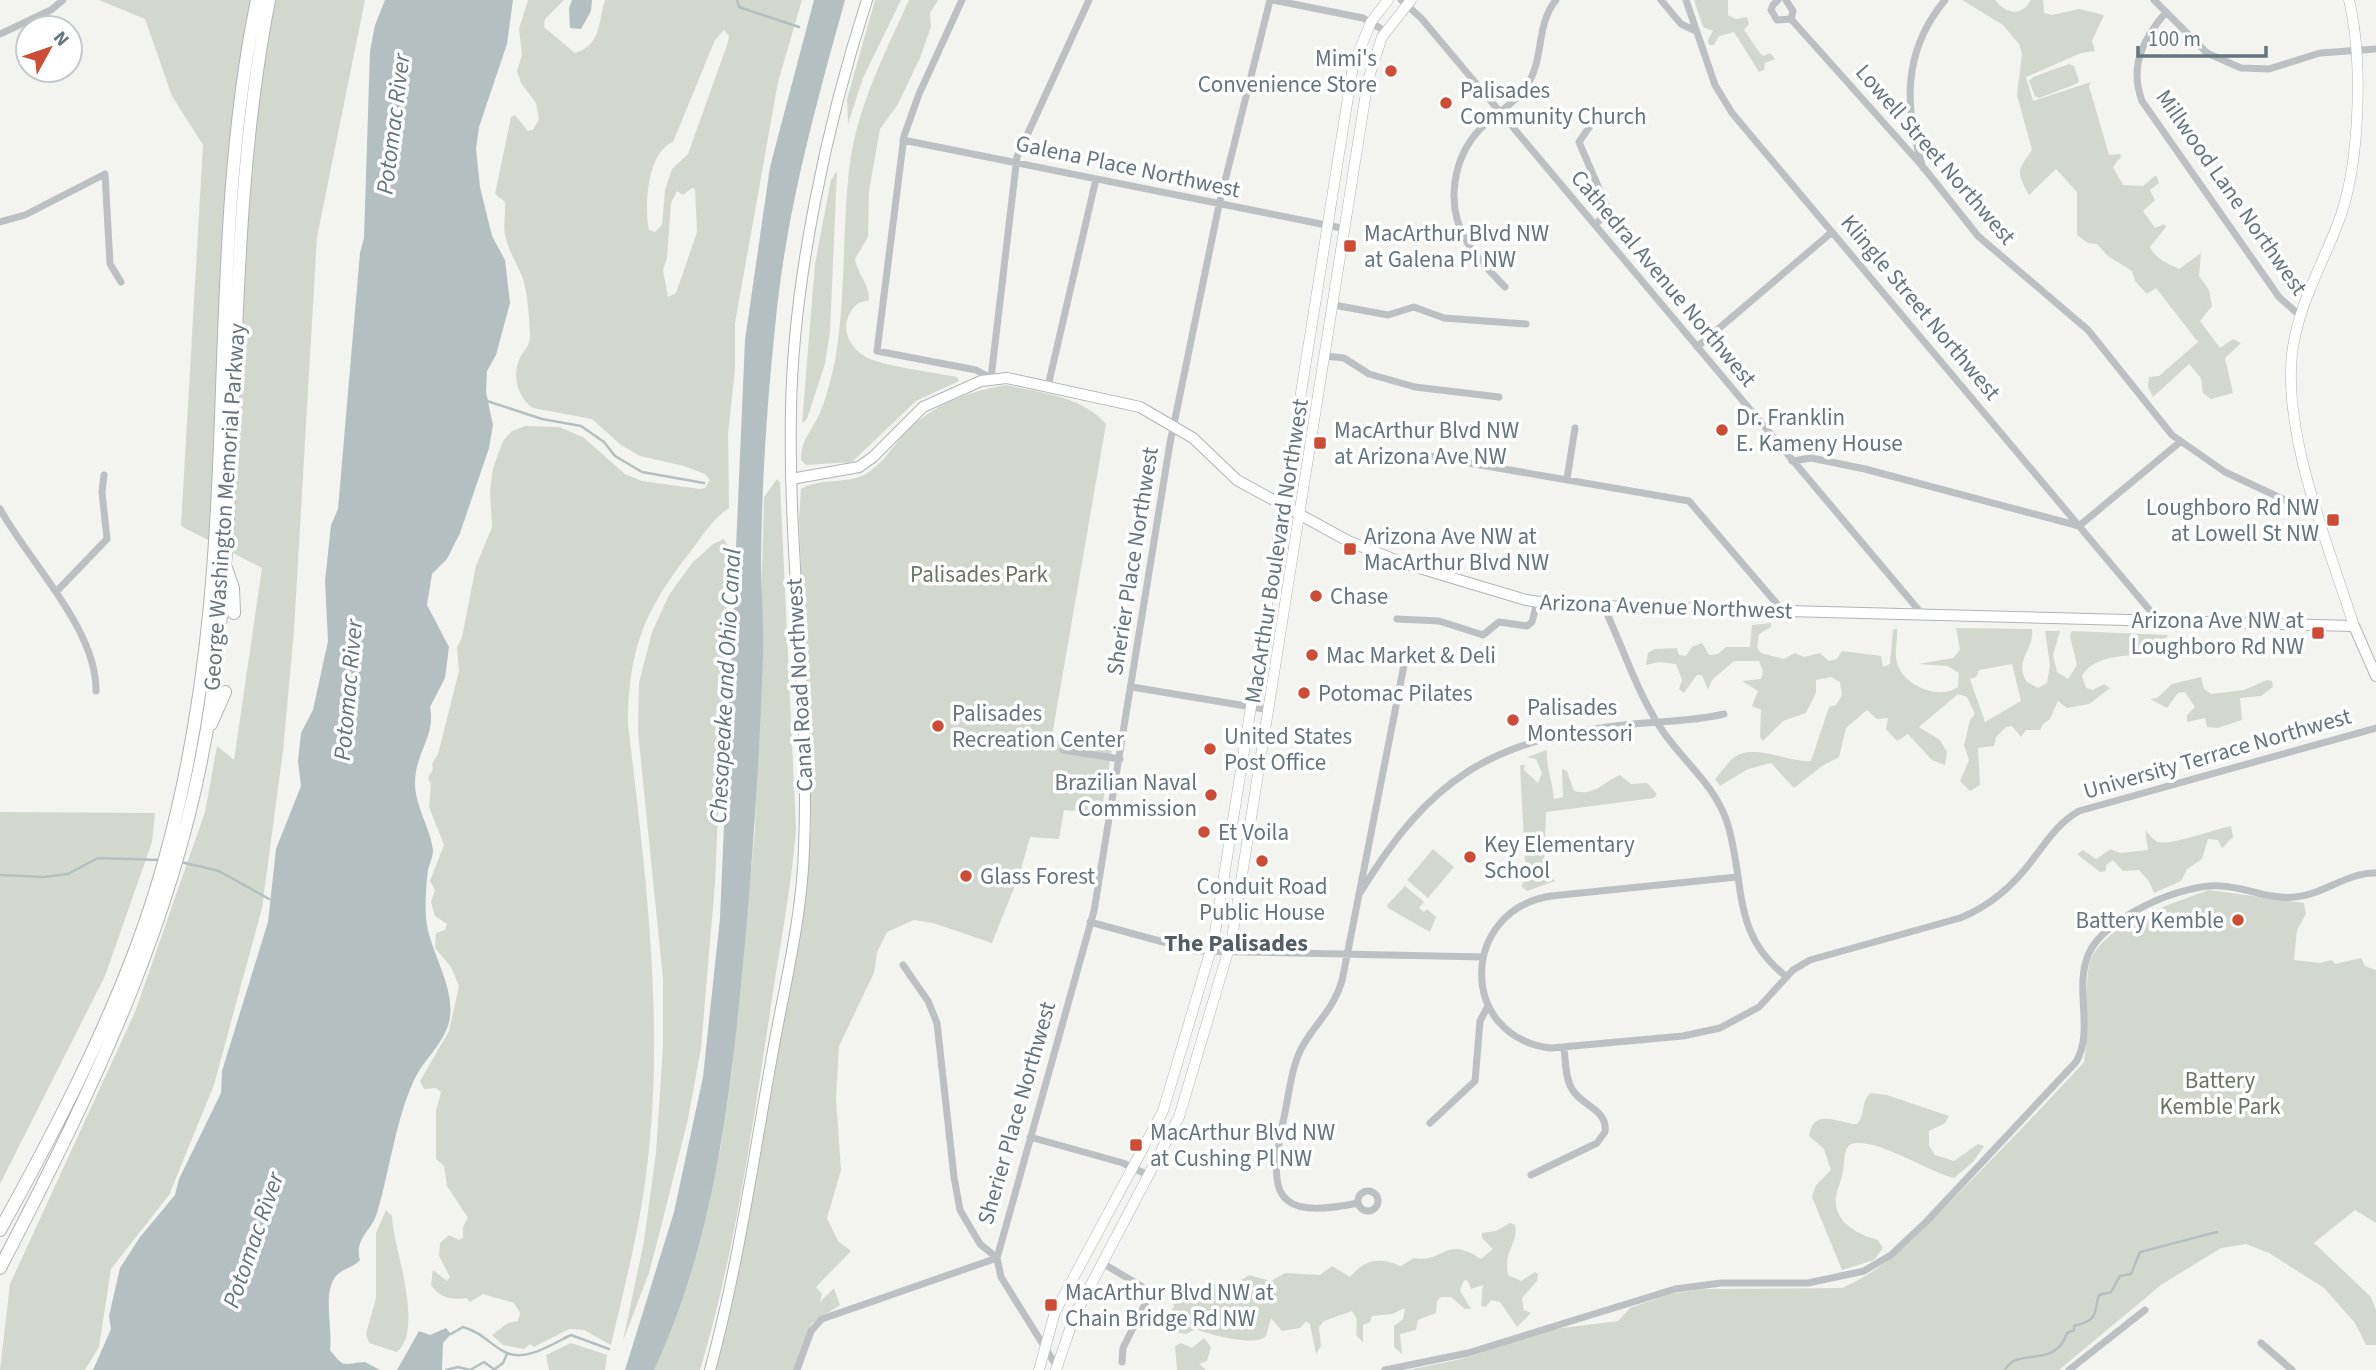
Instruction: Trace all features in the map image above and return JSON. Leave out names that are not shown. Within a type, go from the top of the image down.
[{"type":"highway","name":"George Washington Memorial Parkway","points":[[189,788],[210,606],[235,149],[257,0]]},
{"type":"highway","name":"George Washington Memorial Parkway","points":[[0,1268],[81,1112],[142,948],[205,733],[212,698],[224,562],[244,175],[269,0]]},
{"type":"highway","points":[[224,562],[233,588],[234,612]]},
{"type":"highway","points":[[205,733],[225,692]]},
{"type":"highway","name":"George Washington Memorial Parkway","points":[[0,1230],[72,1094],[142,948]]},
{"type":"main road","name":"Canal Road Northwest","points":[[710,1370],[730,1291],[803,874],[805,804],[791,479],[792,373],[803,282],[834,118],[867,0]]},
{"type":"main road","name":"MacArthur Boulevard Northwest","points":[[1039,1370],[1055,1312],[1134,1168],[1166,1102],[1210,952],[1223,892],[1253,707],[1281,505],[1353,66],[1371,22],[1388,0]]},
{"type":"main road","points":[[2349,0],[2357,50],[2356,104],[2346,198],[2299,315],[2291,363],[2291,398],[2299,446],[2317,507],[2354,626],[2376,676]]},
{"type":"main road","name":"MacArthur Boulevard Northwest","points":[[1057,1369],[1074,1317],[1150,1175],[1186,1099],[1228,951],[1240,902],[1368,80],[1374,54],[1385,31],[1406,2]]},
{"type":"main road","points":[[791,479],[864,465],[923,407],[991,378]]},
{"type":"main road","name":"Arizona Avenue Northwest","points":[[991,378],[1048,386],[1132,404],[1174,424],[1196,440],[1228,474],[1300,515],[1389,558],[1537,602],[2354,626]]},
{"type":"street","points":[[0,34],[51,10],[63,0]]},
{"type":"street","points":[[903,140],[919,94],[962,0]]},
{"type":"street","points":[[991,378],[1016,163],[1089,0]]},
{"type":"street","points":[[1272,0],[1371,22],[1385,31]]},
{"type":"street","name":"Sherier Place Northwest","points":[[797,1370],[811,1331],[822,1319],[997,1258],[1090,922],[1120,759],[1174,424],[1219,205],[1272,0]]},
{"type":"street","points":[[1505,287],[1468,244],[1459,225],[1454,201],[1456,175],[1464,152],[1480,130],[1520,94],[1532,76],[1541,28],[1556,0]]},
{"type":"street","points":[[1661,0],[1681,24],[1696,31]]},
{"type":"street","name":"Klingle Street Northwest","points":[[1686,0],[1715,85],[1726,105],[2158,621]]},
{"type":"street","name":"Lowell Street Northwest","points":[[1778,0],[1773,5],[1773,14],[1777,20],[1790,19],[1924,168],[1978,236],[2088,330],[2152,414],[2180,442],[2225,472],[2302,508],[2317,507]]},
{"type":"street","points":[[1786,0],[1793,11],[1790,19]]},
{"type":"street","points":[[1924,168],[1911,128],[1910,83],[1921,41],[1945,0]]},
{"type":"street","points":[[2154,0],[2207,53],[2241,68],[2269,69],[2316,54],[2376,50]]},
{"type":"street","name":"Cathedral Avenue Northwest","points":[[1406,2],[1922,614]]},
{"type":"street","name":"Millwood Lane Northwest","points":[[2166,12],[2149,32],[2139,53],[2136,79],[2142,101],[2278,298],[2299,315]]},
{"type":"street","points":[[1590,126],[1578,142],[1606,205],[1606,214],[1595,225]]},
{"type":"street","name":"Galena Place Northwest","points":[[903,140],[1346,229]]},
{"type":"street","name":"Arizona Avenue Northwest","points":[[903,140],[877,351],[976,370],[991,378]]},
{"type":"street","points":[[0,222],[25,215],[105,174],[110,264],[121,282]]},
{"type":"street","points":[[1048,386],[1096,179]]},
{"type":"street","points":[[1697,347],[1832,232]]},
{"type":"street","points":[[1334,305],[1388,315],[1414,307],[1444,318],[1526,324]]},
{"type":"street","points":[[1325,356],[1344,359],[1369,374],[1415,387],[1499,397]]},
{"type":"street","points":[[1567,479],[1575,428]]},
{"type":"street","points":[[1792,461],[1814,458],[1866,469],[2079,526],[2180,442]]},
{"type":"street","points":[[1417,454],[1689,501],[1783,611]]},
{"type":"street","points":[[56,592],[107,539],[102,492],[104,475]]},
{"type":"street","points":[[0,509],[74,617],[94,669],[96,691]]},
{"type":"street","points":[[1397,619],[1439,621],[1483,635],[1499,622],[1527,626],[1532,622],[1537,602]]},
{"type":"street","points":[[1603,605],[1657,723],[1717,800],[1732,841],[1745,917],[1756,944],[1770,964],[1787,976]]},
{"type":"street","points":[[1358,1203],[1318,1210],[1302,1208],[1280,1191],[1274,1172],[1296,1060],[1334,1004],[1342,981],[1406,655]]},
{"type":"street","points":[[1132,687],[1270,710]]},
{"type":"street","points":[[1357,897],[1385,851],[1412,818],[1449,784],[1479,764],[1547,736],[1724,714]]},
{"type":"street","name":"University Terrace Northwest","points":[[1488,1006],[1502,1025],[1522,1040],[1541,1047],[1564,1049],[1683,1036],[1720,1028],[1759,1007],[1787,976],[1813,958],[1910,933],[1982,908],[2012,884],[2052,832],[2079,811],[2376,729]]},
{"type":"street","points":[[1063,750],[1120,759]]},
{"type":"street","points":[[1385,1370],[1468,1353],[1675,1289],[1721,1283],[1817,1282],[1873,1266],[1927,1221],[2076,1062],[2084,1039],[2083,969],[2095,942],[2109,927],[2150,905],[2199,887],[2227,886],[2294,897],[2376,873]]},
{"type":"street","points":[[1430,1123],[1475,1081],[1480,1021],[1488,1006],[1481,979],[1483,957],[1502,920],[1522,905],[1539,898],[1737,877]]},
{"type":"street","points":[[1090,922],[1196,951],[1483,957]]},
{"type":"street","points":[[903,965],[928,1002],[937,1023],[960,1210],[980,1244],[997,1258],[1000,1277],[1057,1369]]},
{"type":"street","points":[[1531,1175],[1597,1143],[1605,1132],[1602,1116],[1578,1097],[1570,1086],[1564,1049]]},
{"type":"street","points":[[1030,1137],[1150,1175]]},
{"type":"street","points":[[1104,1264],[1151,1292],[1124,1348],[1122,1362]]},
{"type":"street","points":[[2068,1370],[2145,1310]]},
{"type":"street","points":[[2261,1343],[2292,1370]]},
{"type":"green space","points":[[99,0],[365,0],[317,237],[294,630],[283,751],[262,908],[214,1085],[169,1195],[111,1269],[99,1347],[85,1370],[0,1370],[10,1284],[135,1012],[205,812],[217,746],[234,760],[262,568],[181,526],[203,145],[172,96],[145,19]]},
{"type":"green space","points":[[528,0],[564,0],[545,19],[544,27],[575,53],[584,49],[595,38],[605,0],[802,0],[778,82],[735,323],[735,369],[728,434],[729,508],[708,528],[661,593],[642,632],[632,673],[628,724],[647,898],[654,1015],[651,1132],[633,1249],[611,1345],[584,1330],[569,1329],[534,1347],[530,1344],[524,1349],[503,1345],[492,1335],[508,1323],[518,1321],[520,1313],[514,1303],[483,1294],[470,1302],[467,1298],[451,1298],[438,1293],[431,1285],[433,1270],[447,1281],[450,1277],[439,1256],[440,1243],[449,1235],[459,1240],[463,1238],[463,1227],[468,1218],[447,1186],[444,1166],[436,1159],[436,1111],[441,1092],[436,1088],[424,1089],[420,1081],[449,1031],[459,986],[451,967],[435,948],[436,933],[445,930],[447,924],[435,916],[431,902],[435,890],[430,881],[444,845],[429,807],[431,785],[428,778],[438,754],[459,671],[457,648],[462,637],[476,566],[492,527],[490,491],[493,468],[503,441],[512,431],[525,426],[559,427],[583,437],[625,474],[642,481],[700,489],[705,488],[710,480],[705,474],[684,466],[640,456],[621,445],[592,419],[533,408],[527,404],[517,385],[516,370],[530,337],[528,304],[523,280],[505,235],[505,202],[495,194],[511,117],[515,115],[528,131],[533,130],[539,119],[536,103],[521,83],[517,71],[522,54],[519,29]],"holes":[[[724,30],[729,36],[727,45],[688,154],[672,169],[665,190],[662,225],[655,232],[649,230],[647,208],[653,168],[664,148],[673,142],[715,40]],[[692,188],[695,189],[697,232],[676,293],[668,297],[663,270],[667,258],[671,203],[677,191],[683,195]]]},
{"type":"green space","points":[[875,0],[901,0],[863,78],[848,124],[847,99]]},
{"type":"green space","points":[[909,0],[938,0],[930,13],[931,27],[920,58],[898,104],[880,129],[869,191],[868,237],[855,259],[869,300],[855,306],[846,328],[851,343],[870,359],[957,377],[959,381],[916,401],[852,462],[806,465],[801,460],[803,446],[823,404],[835,361],[853,147],[872,83]]},
{"type":"green space","points":[[1694,0],[1728,0],[1728,15],[1736,19],[1747,17],[1749,24],[1744,30],[1763,56],[1770,53],[1775,59],[1765,63],[1764,70],[1759,72],[1734,32],[1719,36],[1714,45],[1709,45],[1708,40],[1713,31],[1703,27]]},
{"type":"green space","points":[[1962,0],[1995,0],[2013,12],[2023,9],[2031,0],[2043,0],[2044,13],[2052,15],[2079,9],[2104,15],[2092,41],[2095,51],[2081,53],[2026,77],[2033,101],[2091,82],[2089,86],[2109,155],[2120,154],[2121,157],[2113,167],[2123,185],[2143,186],[2156,175],[2159,183],[2150,190],[2155,200],[2143,211],[2155,228],[2164,224],[2166,227],[2150,247],[2159,258],[2179,269],[2201,253],[2199,276],[2209,290],[2212,306],[2200,321],[2220,348],[2233,339],[2241,343],[2225,358],[2233,393],[2211,399],[2203,393],[2201,378],[2189,364],[2153,397],[2148,387],[2149,377],[2159,376],[2198,342],[2156,288],[2147,294],[2135,281],[2132,271],[2108,256],[2097,244],[2088,243],[2077,235],[2077,192],[2056,169],[2029,195],[2020,176],[2021,167],[2032,150],[2017,95],[2022,54],[2019,44],[2003,25]]},
{"type":"green space","points":[[2069,64],[2074,66],[2079,81],[2076,84],[2039,98],[2035,96],[2029,81],[2033,77]]},
{"type":"green space","points":[[837,171],[830,332],[825,364],[807,419],[802,423],[815,264],[831,180]]},
{"type":"green space","name":"Palisades Park","points":[[1007,385],[1073,401],[1106,424],[1052,736],[1112,750],[1101,813],[1064,810],[1059,839],[1030,837],[1020,873],[992,943],[933,923],[914,920],[887,932],[877,952],[874,973],[839,1046],[836,1098],[841,1170],[827,1218],[838,1241],[851,1251],[816,1287],[822,1294],[820,1302],[834,1288],[840,1305],[811,1324],[794,1370],[716,1370],[736,1284],[804,912],[811,828],[799,519],[801,489],[816,483],[864,475],[876,467],[915,423],[939,407],[965,395]]},
{"type":"green space","points":[[777,479],[780,482],[796,829],[791,877],[740,1196],[712,1327],[700,1370],[654,1370],[699,1242],[721,1146],[732,1072],[755,829],[764,497]]},
{"type":"green space","points":[[724,539],[729,549],[715,884],[701,1048],[688,1119],[649,1273],[623,1341],[644,1241],[656,1153],[663,1046],[663,979],[638,732],[639,683],[652,632],[669,595],[692,563],[713,544]]},
{"type":"green space","points":[[1771,623],[1771,627],[1759,634],[1757,647],[1761,653],[1784,659],[1795,653],[1804,657],[1820,653],[1829,661],[1837,659],[1842,651],[1881,656],[1883,667],[1890,664],[1893,629],[1897,629],[1896,659],[1901,671],[1914,684],[1941,692],[1958,687],[1959,673],[1947,666],[1918,664],[1953,658],[1960,650],[1956,628],[2032,629],[2031,643],[2022,668],[2027,682],[2038,688],[2047,683],[2050,665],[2045,631],[2060,631],[2053,655],[2057,672],[2068,679],[2077,665],[2070,636],[2072,631],[2168,635],[2156,655],[2105,659],[2088,668],[2082,676],[2086,688],[2093,690],[2104,684],[2110,688],[2089,704],[2067,708],[2058,701],[2050,719],[2040,730],[2026,730],[2021,737],[2012,726],[2006,727],[1996,737],[1994,746],[1978,748],[1980,785],[1970,791],[1960,781],[1969,760],[1964,745],[1970,720],[1975,714],[1967,697],[1958,694],[1919,727],[1940,740],[1947,752],[1945,765],[1932,760],[1908,734],[1897,741],[1886,729],[1888,718],[1877,719],[1867,710],[1846,728],[1839,757],[1822,766],[1794,788],[1771,763],[1748,769],[1720,786],[1715,779],[1733,758],[1742,754],[1761,752],[1811,761],[1829,707],[1836,705],[1842,695],[1840,682],[1831,677],[1816,680],[1816,693],[1806,713],[1783,721],[1763,741],[1760,737],[1761,710],[1752,706],[1758,691],[1742,681],[1761,679],[1763,671],[1759,661],[1734,661],[1712,680],[1708,690],[1702,675],[1697,675],[1684,693],[1679,689],[1682,680],[1676,664],[1659,662],[1646,665],[1648,653],[1655,649],[1677,648],[1679,655],[1686,656],[1692,647],[1702,643],[1709,655],[1718,654],[1726,647],[1750,647],[1752,625]],"holes":[[[2012,664],[2021,701],[1985,722],[1970,679],[1976,677],[1979,670]]]},
{"type":"green space","points":[[2201,677],[2204,689],[2211,694],[2244,690],[2267,680],[2272,681],[2273,687],[2261,696],[2240,698],[2242,720],[2218,728],[2207,727],[2205,718],[2187,722],[2187,715],[2195,707],[2185,692],[2178,693],[2167,708],[2150,699],[2157,698],[2172,684]]},
{"type":"green space","points":[[1547,750],[1554,799],[1563,797],[1562,769],[1567,771],[1574,791],[1588,792],[1620,775],[1631,784],[1647,783],[1657,794],[1654,798],[1546,812],[1544,863],[1555,881],[1527,891],[1521,886],[1531,870],[1525,861],[1520,765],[1525,765],[1524,770],[1538,783],[1542,773],[1536,759],[1527,757]]},
{"type":"green space","points":[[0,812],[155,813],[152,842],[105,976],[0,1184]]},
{"type":"green space","points":[[2231,826],[2233,837],[2222,848],[2218,840],[2208,839],[2202,859],[2187,869],[2181,881],[2154,893],[2149,881],[2139,870],[2123,871],[2113,860],[2106,865],[2106,871],[2100,872],[2077,854],[2083,850],[2096,859],[2111,849],[2120,853],[2148,850],[2145,830],[2156,841],[2164,843]]},
{"type":"green space","points":[[1433,849],[1454,867],[1428,898],[1407,880]]},
{"type":"green space","points":[[1405,886],[1424,902],[1419,908],[1424,912],[1427,909],[1436,917],[1430,932],[1388,908],[1387,905]]},
{"type":"green space","name":"Battery Kemble Park","points":[[2209,890],[2304,903],[2306,914],[2297,930],[2294,960],[2320,963],[2332,960],[2335,964],[2361,958],[2365,966],[2376,970],[2376,1223],[2355,1210],[2314,1243],[2371,1297],[2376,1310],[2376,1345],[2366,1345],[2355,1323],[2324,1288],[2269,1253],[2246,1244],[2221,1248],[2161,1285],[2059,1370],[1408,1370],[1461,1359],[1555,1329],[1618,1321],[1630,1308],[1669,1294],[1703,1289],[1842,1288],[1860,1279],[1891,1258],[1918,1234],[2084,1062],[2089,965],[2107,938],[2140,917]]},
{"type":"green space","points":[[1871,1093],[1887,1095],[1949,1116],[1945,1123],[1929,1131],[1929,1146],[1935,1155],[1954,1161],[1978,1144],[1984,1146],[1973,1162],[1954,1178],[1886,1149],[1859,1143],[1849,1145],[1836,1197],[1838,1214],[1848,1226],[1878,1240],[1883,1248],[1874,1260],[1842,1270],[1812,1197],[1816,1185],[1831,1170],[1824,1149],[1809,1136],[1816,1121],[1821,1119],[1857,1124],[1865,1100]]},
{"type":"green space","points":[[386,1210],[392,1216],[408,1307],[405,1341],[397,1352],[369,1343],[366,1334],[376,1298],[376,1233]]},
{"type":"green space","points":[[1510,1223],[1515,1225],[1516,1232],[1508,1259],[1508,1275],[1521,1281],[1535,1272],[1538,1274],[1537,1281],[1522,1298],[1524,1310],[1531,1313],[1517,1327],[1500,1302],[1491,1300],[1486,1307],[1481,1306],[1483,1285],[1471,1289],[1468,1281],[1464,1280],[1460,1291],[1471,1309],[1465,1309],[1451,1297],[1441,1297],[1437,1301],[1436,1313],[1418,1320],[1416,1330],[1400,1334],[1402,1354],[1394,1347],[1394,1326],[1403,1319],[1405,1308],[1392,1314],[1372,1316],[1370,1322],[1363,1325],[1363,1342],[1356,1335],[1357,1319],[1352,1311],[1324,1321],[1319,1327],[1321,1346],[1316,1354],[1310,1324],[1306,1321],[1300,1328],[1282,1331],[1271,1318],[1266,1336],[1253,1340],[1221,1337],[1196,1329],[1186,1334],[1170,1331],[1167,1316],[1174,1307],[1171,1294],[1179,1286],[1193,1285],[1200,1291],[1214,1283],[1228,1289],[1249,1275],[1271,1281],[1285,1273],[1320,1275],[1332,1266],[1350,1277],[1361,1266],[1373,1261],[1386,1261],[1401,1266],[1414,1258],[1424,1259],[1451,1249],[1469,1252],[1481,1259],[1493,1249],[1482,1238],[1482,1233],[1496,1231]]},
{"type":"green space","points":[[1204,1338],[1211,1347],[1207,1361],[1199,1364],[1206,1370],[1177,1370],[1175,1346],[1181,1343],[1192,1348]]},
{"type":"green space","points":[[571,1343],[607,1355],[605,1370],[549,1370],[546,1355]]},
{"type":"water","name":"Potomac River","points":[[385,0],[513,0],[507,44],[479,127],[476,149],[480,187],[492,236],[505,260],[510,303],[496,355],[487,371],[486,392],[493,425],[489,448],[460,533],[447,559],[432,574],[427,605],[449,647],[445,678],[430,707],[430,727],[418,762],[415,783],[417,800],[433,850],[427,876],[426,918],[432,945],[447,985],[450,1012],[445,1033],[418,1073],[407,1096],[377,1213],[359,1246],[360,1260],[336,1276],[329,1301],[330,1350],[342,1363],[365,1362],[380,1370],[93,1370],[111,1329],[109,1316],[120,1268],[140,1237],[175,1195],[179,1179],[221,1093],[222,1071],[268,922],[276,849],[301,786],[298,761],[301,733],[313,710],[328,641],[325,581],[331,525],[338,509],[360,253],[364,238],[370,51],[375,25]]},
{"type":"water","points":[[572,0],[592,0],[591,11],[581,29],[570,28],[569,8]]},
{"type":"water","points":[[814,0],[845,0],[812,122],[794,203],[775,328],[762,501],[763,656],[757,787],[743,960],[728,1097],[701,1237],[672,1327],[654,1370],[625,1370],[674,1212],[703,1077],[720,918],[745,340],[770,167]]},
{"type":"water","points":[[446,1328],[451,1334],[443,1343],[442,1370],[397,1370],[419,1331],[430,1335]]},
{"type":"waterway","points":[[737,0],[739,7],[799,27]]},
{"type":"waterway","points":[[484,400],[542,419],[581,426],[604,442],[615,456],[642,472],[704,483]]},
{"type":"waterway","points":[[0,875],[44,877],[68,874],[98,858],[160,860]]},
{"type":"waterway","points":[[181,862],[219,871],[269,899]]},
{"type":"waterway","points":[[2005,1370],[2018,1359],[2054,1351],[2067,1333],[2074,1330],[2074,1326],[2092,1318],[2099,1295],[2111,1292],[2120,1276],[2131,1274],[2140,1252],[2217,1232]]},
{"type":"waterway","points":[[451,1334],[463,1327],[477,1333],[501,1350],[515,1355],[540,1350],[571,1335],[609,1349]]},
{"type":"waterway","points":[[495,1369],[503,1363],[507,1354]]},
{"type":"waterway","points":[[446,1370],[458,1367],[470,1370],[484,1362],[495,1370]]},
{"type":"place","name":"Mimi's Convenience Store","points":[[1391,71]]},
{"type":"place","name":"Palisades Community Church","points":[[1446,103]]},
{"type":"place","name":"MacArthur Blvd NW at Galena Pl NW","points":[[1350,246]]},
{"type":"place","name":"Dr. Franklin E. Kameny House","points":[[1722,430]]},
{"type":"place","name":"MacArthur Blvd NW at Arizona Ave NW","points":[[1320,443]]},
{"type":"place","name":"Loughboro Rd NW at Lowell St NW","points":[[2333,520]]},
{"type":"place","name":"Arizona Ave NW at MacArthur Blvd NW","points":[[1350,549]]},
{"type":"place","name":"Chase","points":[[1316,596]]},
{"type":"place","name":"Arizona Ave NW at Loughboro Rd NW","points":[[2318,633]]},
{"type":"place","name":"Mac Market & Deli","points":[[1312,655]]},
{"type":"place","name":"Potomac Pilates","points":[[1304,693]]},
{"type":"place","name":"Palisades Montessori","points":[[1513,720]]},
{"type":"place","name":"Palisades Recreation Center","points":[[938,726]]},
{"type":"place","name":"United States Post Office","points":[[1210,749]]},
{"type":"place","name":"Brazilian Naval Commission","points":[[1211,795]]},
{"type":"place","name":"Et Voila","points":[[1204,832]]},
{"type":"place","name":"Key Elementary School","points":[[1470,857]]},
{"type":"place","name":"Conduit Road Public House","points":[[1262,861]]},
{"type":"place","name":"Glass Forest","points":[[966,876]]},
{"type":"place","name":"Battery Kemble","points":[[2238,920]]},
{"type":"place","name":"MacArthur Blvd NW at Cushing Pl NW","points":[[1136,1145]]},
{"type":"place","name":"MacArthur Blvd NW at Chain Bridge Rd NW","points":[[1051,1305]]},
{"type":"district","name":"The Palisades","points":[[1236,943]]},
{"type":"water label","name":"Chesapeake and Ohio Canal","points":[[725,686]]}]
